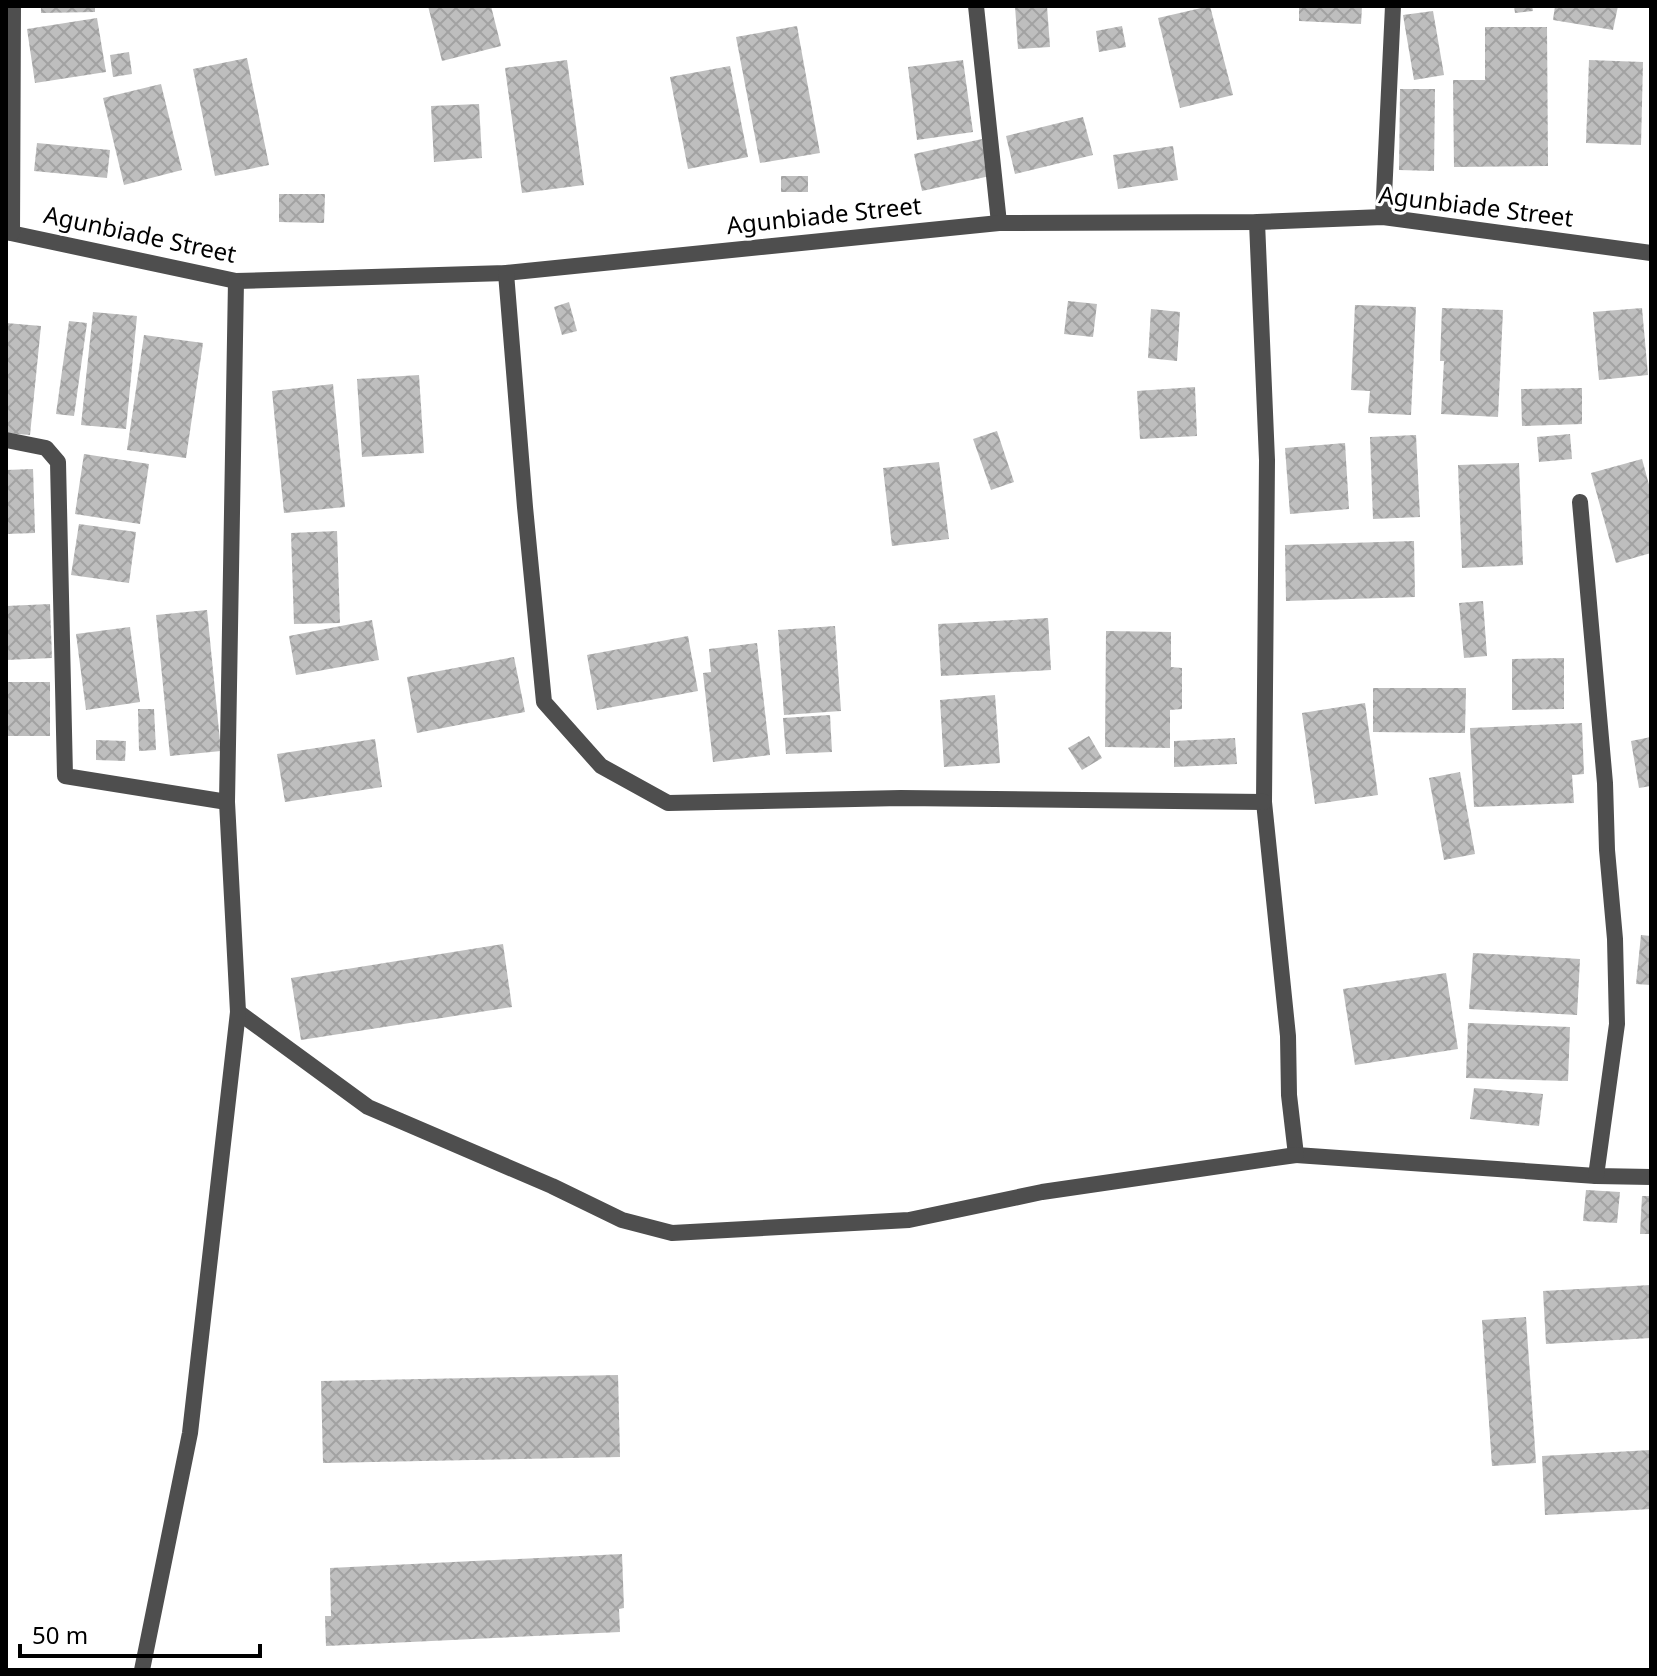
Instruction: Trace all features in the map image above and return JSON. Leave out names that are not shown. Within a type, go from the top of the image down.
[{"type":"street","points":[[9,233],[13,6]]},
{"type":"street","points":[[976,6],[999,223]]},
{"type":"street","points":[[1383,217],[1393,6]]},
{"type":"street","name":"Agunbiade Street","points":[[9,233],[236,281],[506,273],[999,223],[1257,222],[1383,217],[1651,253]]},
{"type":"street","points":[[1257,222],[1267,460],[1264,802],[1288,1036],[1289,1095],[1296,1155]]},
{"type":"street","points":[[506,273],[544,702],[601,766],[668,803],[901,798],[1264,802]]},
{"type":"street","points":[[142,1670],[190,1433],[238,1012],[227,802],[236,281]]},
{"type":"street","points":[[6,440],[46,448],[58,462],[65,776],[227,802]]},
{"type":"street","points":[[1580,502],[1605,783],[1616,953],[1617,1024],[1596,1176]]},
{"type":"street","points":[[238,1012],[368,1107],[552,1186],[622,1220],[672,1233],[909,1220],[1042,1192],[1296,1155],[1596,1176],[1651,1177]]},
{"type":"building","points":[[41,6],[95,6],[95,12],[41,13]]},
{"type":"building","points":[[428,6],[491,6],[501,46],[442,61]]},
{"type":"building","points":[[1015,6],[1047,6],[1050,47],[1018,49]]},
{"type":"building","points":[[1210,6],[1233,95],[1180,108],[1158,18]]},
{"type":"building","points":[[1299,6],[1362,6],[1361,24],[1299,21]]},
{"type":"building","points":[[1514,6],[1532,6],[1533,11],[1515,13]]},
{"type":"building","points":[[1555,6],[1618,6],[1613,30],[1553,20]]},
{"type":"building","points":[[1433,11],[1444,75],[1414,80],[1403,15]]},
{"type":"building","points":[[97,18],[106,72],[35,83],[27,29]]},
{"type":"building","points":[[797,26],[820,153],[760,163],[736,37]]},
{"type":"building","points":[[1122,26],[1126,47],[1099,52],[1096,31]]},
{"type":"building","points":[[1485,27],[1547,27],[1548,166],[1454,167],[1453,80],[1485,80]]},
{"type":"building","points":[[129,52],[132,74],[113,77],[110,55]]},
{"type":"building","points":[[247,58],[269,165],[215,176],[193,69]]},
{"type":"building","points":[[567,60],[584,185],[522,193],[505,68]]},
{"type":"building","points":[[963,60],[973,132],[917,140],[908,67]]},
{"type":"building","points":[[1589,60],[1643,62],[1641,145],[1586,143]]},
{"type":"building","points":[[730,66],[748,157],[688,169],[670,77]]},
{"type":"building","points":[[161,84],[182,170],[124,185],[103,98]]},
{"type":"building","points":[[1400,89],[1435,89],[1434,171],[1399,170]]},
{"type":"building","points":[[479,104],[482,158],[434,162],[431,106]]},
{"type":"building","points":[[1083,117],[1093,155],[1015,174],[1006,136]]},
{"type":"building","points":[[982,139],[990,176],[922,191],[914,154]]},
{"type":"building","points":[[37,143],[110,150],[107,178],[34,171]]},
{"type":"building","points":[[1173,146],[1178,180],[1118,189],[1113,155]]},
{"type":"building","points":[[781,176],[808,176],[808,192],[781,192]]},
{"type":"building","points":[[279,194],[325,194],[324,223],[279,222]]},
{"type":"building","points":[[1068,301],[1097,304],[1093,337],[1064,334]]},
{"type":"building","points":[[569,302],[577,331],[562,335],[554,307]]},
{"type":"building","points":[[1355,305],[1416,307],[1411,415],[1368,413],[1370,391],[1351,390]]},
{"type":"building","points":[[1442,308],[1503,310],[1498,417],[1441,414],[1444,361],[1440,361]]},
{"type":"building","points":[[1642,308],[1648,375],[1599,380],[1593,312]]},
{"type":"building","points":[[1151,309],[1180,312],[1177,361],[1148,358]]},
{"type":"building","points":[[93,312],[137,316],[126,429],[81,425]]},
{"type":"building","points":[[69,321],[87,323],[74,416],[56,414]]},
{"type":"building","points":[[6,323],[41,326],[30,435],[6,433]]},
{"type":"building","points":[[144,335],[203,343],[186,458],[127,450]]},
{"type":"building","points":[[419,375],[424,453],[362,457],[357,379]]},
{"type":"building","points":[[333,384],[345,507],[284,513],[272,391]]},
{"type":"building","points":[[1195,387],[1197,436],[1140,439],[1137,391]]},
{"type":"building","points":[[1582,388],[1582,424],[1522,426],[1521,389]]},
{"type":"building","points":[[997,431],[1014,482],[991,490],[973,439]]},
{"type":"building","points":[[1570,434],[1572,459],[1539,462],[1537,437]]},
{"type":"building","points":[[1416,435],[1420,517],[1373,519],[1370,437]]},
{"type":"building","points":[[1345,443],[1349,509],[1290,514],[1285,448]]},
{"type":"building","points":[[84,454],[149,464],[140,524],[75,514]]},
{"type":"building","points":[[1642,459],[1651,492],[1651,553],[1616,563],[1591,473]]},
{"type":"building","points":[[939,462],[949,539],[892,546],[883,468]]},
{"type":"building","points":[[1519,463],[1523,565],[1462,568],[1458,465]]},
{"type":"building","points":[[33,469],[35,533],[6,534],[6,470]]},
{"type":"building","points":[[79,524],[136,532],[129,583],[71,575]]},
{"type":"building","points":[[337,531],[340,623],[294,624],[291,533]]},
{"type":"building","points":[[1414,541],[1415,597],[1286,601],[1285,545]]},
{"type":"building","points":[[1483,601],[1487,656],[1464,658],[1459,603]]},
{"type":"building","points":[[50,604],[52,658],[6,660],[6,606]]},
{"type":"building","points":[[207,610],[221,751],[170,756],[156,615]]},
{"type":"building","points":[[1048,618],[1051,670],[941,676],[938,624]]},
{"type":"building","points":[[372,620],[379,660],[296,675],[289,636]]},
{"type":"building","points":[[835,626],[841,711],[784,715],[778,630]]},
{"type":"building","points":[[130,627],[140,702],[86,710],[76,634]]},
{"type":"building","points":[[1106,631],[1171,632],[1171,667],[1182,668],[1182,709],[1170,710],[1170,748],[1105,747]]},
{"type":"building","points":[[688,636],[698,691],[597,710],[587,655]]},
{"type":"building","points":[[757,643],[770,755],[713,762],[703,673],[711,672],[709,649]]},
{"type":"building","points":[[514,657],[525,712],[417,733],[407,677]]},
{"type":"building","points":[[1564,658],[1564,709],[1512,710],[1512,659]]},
{"type":"building","points":[[6,682],[50,682],[50,736],[6,736]]},
{"type":"building","points":[[1373,688],[1466,688],[1465,733],[1373,732]]},
{"type":"building","points":[[995,695],[1000,763],[944,767],[940,700]]},
{"type":"building","points":[[1365,703],[1378,795],[1315,804],[1302,713]]},
{"type":"building","points":[[138,709],[154,709],[156,750],[139,751]]},
{"type":"building","points":[[830,715],[832,752],[786,754],[783,718]]},
{"type":"building","points":[[1582,723],[1584,774],[1572,775],[1574,803],[1474,807],[1470,728]]},
{"type":"building","points":[[1089,736],[1102,758],[1082,770],[1068,748]]},
{"type":"building","points":[[1651,737],[1651,786],[1639,788],[1631,741]]},
{"type":"building","points":[[1235,738],[1237,764],[1174,767],[1174,741]]},
{"type":"building","points":[[375,739],[382,787],[285,802],[277,754]]},
{"type":"building","points":[[96,740],[126,741],[125,761],[96,760]]},
{"type":"building","points":[[1460,772],[1475,854],[1444,860],[1429,778]]},
{"type":"building","points":[[1641,935],[1651,936],[1651,985],[1636,984]]},
{"type":"building","points":[[503,944],[512,1007],[301,1040],[291,978]]},
{"type":"building","points":[[1473,953],[1580,959],[1577,1015],[1469,1009]]},
{"type":"building","points":[[1446,973],[1458,1049],[1355,1065],[1343,989]]},
{"type":"building","points":[[1468,1023],[1570,1027],[1568,1081],[1466,1078]]},
{"type":"building","points":[[1474,1088],[1543,1094],[1539,1126],[1470,1119]]},
{"type":"building","points":[[1586,1190],[1620,1192],[1617,1223],[1583,1221]]},
{"type":"building","points":[[1642,1196],[1651,1196],[1651,1234],[1640,1234]]},
{"type":"building","points":[[1651,1285],[1651,1338],[1546,1344],[1543,1291]]},
{"type":"building","points":[[1526,1317],[1536,1463],[1492,1466],[1482,1320]]},
{"type":"building","points":[[618,1375],[620,1457],[323,1463],[321,1381]]},
{"type":"building","points":[[1651,1450],[1651,1509],[1545,1515],[1542,1456]]},
{"type":"building","points":[[622,1554],[624,1608],[619,1609],[620,1632],[326,1646],[325,1616],[331,1616],[330,1568]]}]
